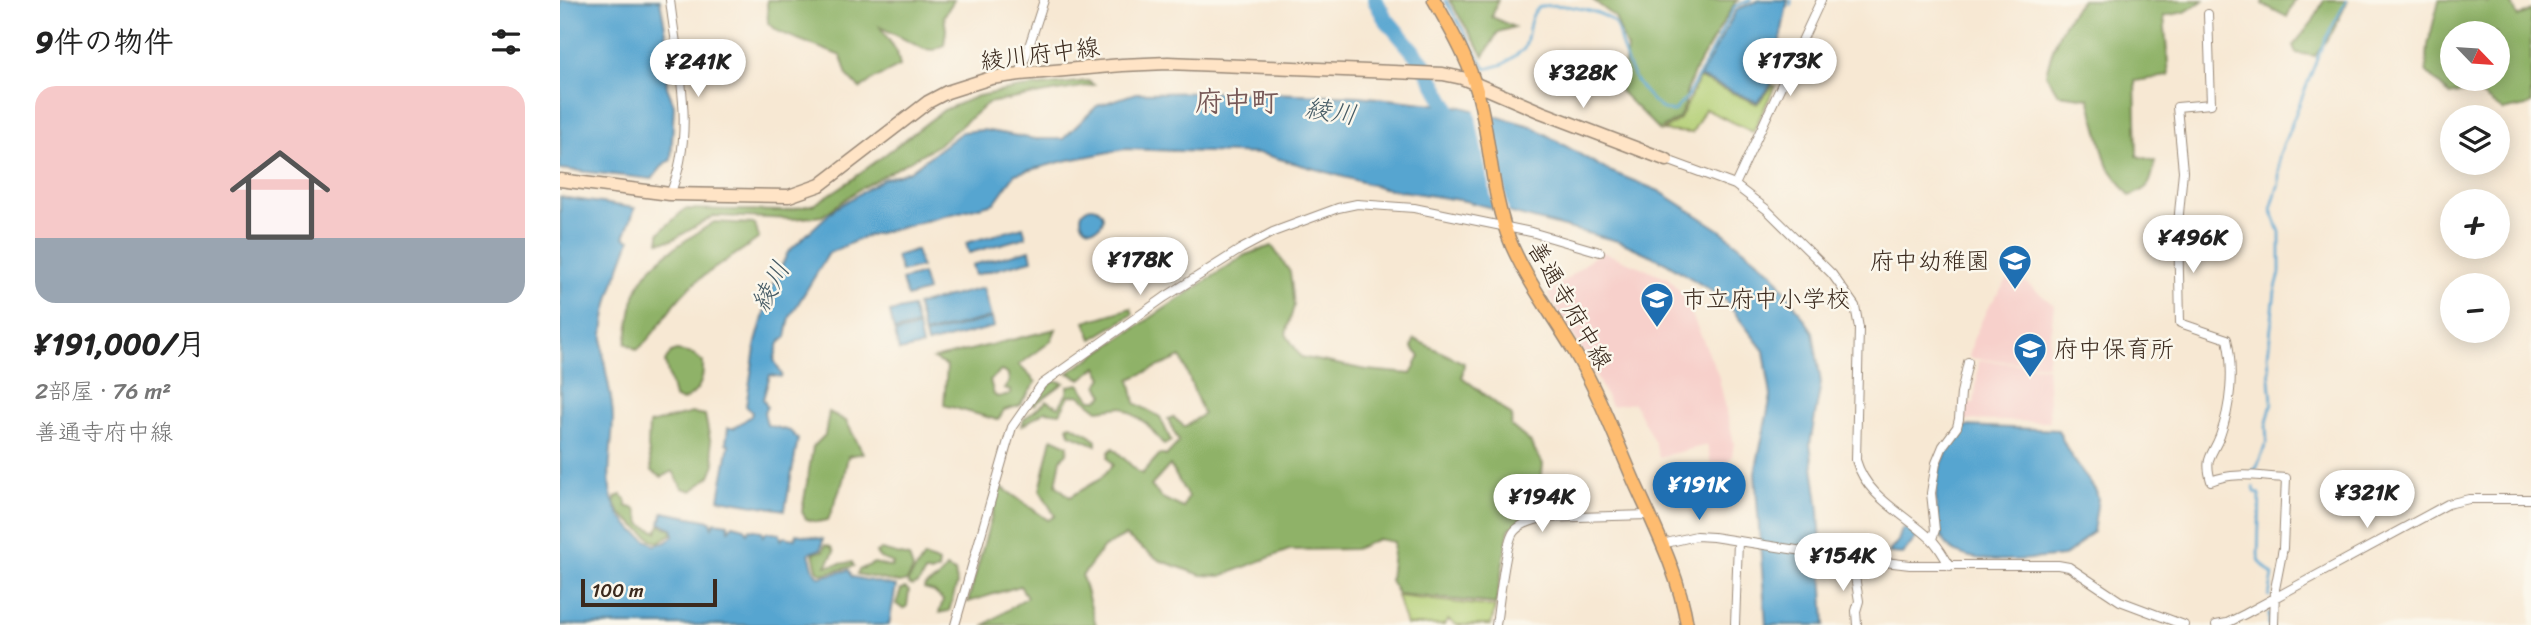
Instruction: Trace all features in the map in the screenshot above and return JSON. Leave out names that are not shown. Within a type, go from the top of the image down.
[{"type":"main road","name":"善通寺府中線","points":[[1434,0],[1454,35],[1481,104],[1504,223],[1530,284],[1575,352],[1591,382],[1662,544],[1677,585],[1687,625]]},
{"type":"main road","name":"綾川府中線","points":[[560,180],[670,194],[769,196],[801,193],[836,174],[928,102],[974,82],[1020,74],[1168,63],[1435,73],[1462,78],[1541,112],[1667,160]]},
{"type":"street","points":[[670,0],[684,97],[681,154],[670,194]]},
{"type":"street","points":[[1020,74],[1044,0]]},
{"type":"street","points":[[1735,185],[1821,0]]},
{"type":"street","points":[[2208,13],[2211,104],[2177,107],[2183,171],[2178,224],[2180,323],[2227,339],[2229,349],[2230,391],[2220,436],[2208,457],[2207,467],[2211,481],[2235,475],[2286,478],[2283,548],[2275,598],[2274,625]]},
{"type":"street","points":[[1667,160],[1735,185],[1766,209],[1822,265],[1855,306],[1859,328],[1856,460],[1860,474],[1871,490],[1931,539],[1950,566]]},
{"type":"street","points":[[955,625],[1012,427],[1042,384],[1165,297],[1241,249],[1273,232],[1338,208],[1357,204],[1414,208],[1504,223],[1600,252]]},
{"type":"street","points":[[1931,539],[1935,530],[1931,493],[1936,463],[1943,446],[1957,427],[1968,362]]},
{"type":"street","points":[[2216,625],[2227,623],[2275,598],[2448,504],[2459,500],[2531,499]]},
{"type":"street","points":[[1496,625],[1509,545],[1514,531],[1527,523],[1542,519],[1649,515]]},
{"type":"street","points":[[1662,544],[1696,537],[1910,565],[2063,565],[2120,601],[2184,625]]},
{"type":"street","points":[[1735,625],[1740,541]]},
{"type":"street","points":[[1852,558],[1859,601],[1857,625]]},
{"type":"shaded area","points":[[1603,252],[1668,278],[1683,295],[1718,374],[1734,443],[1732,456],[1727,462],[1711,464],[1707,445],[1659,457],[1655,443],[1634,403],[1611,406],[1584,353],[1548,294]]},
{"type":"shaded area","points":[[2013,272],[2054,305],[2047,365],[1969,358],[1973,340],[1987,309]]},
{"type":"shaded area","points":[[1979,360],[2047,367],[2050,422],[1963,420],[1966,404],[1974,404]]},
{"type":"green space","points":[[767,0],[954,0],[944,16],[944,45],[934,50],[924,49],[880,27],[897,52],[900,66],[860,89],[847,75],[841,56],[779,32],[768,23]]},
{"type":"green space","points":[[1449,0],[1498,0],[1492,17],[1514,27],[1498,32],[1484,56]]},
{"type":"green space","points":[[1593,0],[1739,0],[1695,70],[1679,118],[1659,130],[1620,91],[1627,49],[1615,17]]},
{"type":"green space","points":[[2082,0],[2204,0],[2185,12],[2164,16],[2169,76],[2135,81],[2137,156],[2155,161],[2147,187],[2130,196],[2107,165],[2089,98],[2058,94],[2046,74],[2059,34]]},
{"type":"green space","points":[[2263,0],[2295,0],[2287,17],[2262,4]]},
{"type":"green space","points":[[2324,0],[2348,0],[2333,31],[2315,56],[2296,53],[2293,46],[2313,21]]},
{"type":"green space","points":[[2439,0],[2484,0],[2486,3],[2492,0],[2510,0],[2518,17],[2531,10],[2531,103],[2526,106],[2510,109],[2510,105],[2495,105],[2475,91],[2510,91],[2510,21],[2440,21],[2440,85],[2426,71],[2428,45]]},
{"type":"green space","points":[[1699,78],[1757,104],[1773,85],[1775,86],[1753,132],[1705,109],[1692,133],[1662,131],[1680,119]]},
{"type":"green space","points":[[1088,81],[1094,85],[988,103],[938,145],[858,190],[822,216],[793,219],[714,216],[672,240],[659,242],[659,233],[685,209],[785,211],[815,204],[944,110],[978,96],[1020,88]]},
{"type":"green space","points":[[2446,91],[2469,91],[2450,95]]},
{"type":"green space","points":[[714,222],[755,224],[759,238],[692,286],[637,350],[626,343],[635,295],[648,271],[675,248]]},
{"type":"green space","points":[[1272,246],[1290,272],[1294,306],[1286,334],[1301,357],[1367,370],[1411,374],[1420,356],[1412,348],[1414,339],[1464,363],[1462,377],[1512,416],[1511,426],[1530,442],[1543,464],[1541,482],[1521,487],[1519,493],[1523,520],[1509,529],[1496,604],[1398,594],[1390,580],[1394,542],[1378,539],[1355,549],[1289,550],[1221,576],[1201,575],[1159,560],[1125,536],[1104,547],[1082,576],[1096,625],[985,625],[1027,597],[1020,586],[968,602],[1000,486],[1048,520],[1055,516],[1040,490],[1052,438],[1068,445],[1067,453],[1061,459],[1056,485],[1070,497],[1100,479],[1113,465],[1108,458],[1113,448],[1142,474],[1160,454],[1166,456],[1179,442],[1168,419],[1173,417],[1185,427],[1203,414],[1181,357],[1130,379],[1135,403],[1160,417],[1171,441],[1164,445],[1147,424],[1122,407],[1098,410],[1079,395],[1069,396],[1060,413],[1045,411],[1022,426],[1024,419],[1047,401],[1059,407],[1068,386],[1079,384],[1091,400],[1098,400],[1104,395],[1098,385],[1103,378],[1097,367],[1081,379],[1068,373],[1245,255]],"holes":[[[1170,465],[1188,497],[1183,508],[1162,498],[1151,486]]]},
{"type":"green space","points":[[1131,308],[1133,314],[1092,339],[1085,322]]},
{"type":"green space","points":[[1056,329],[1051,341],[1019,365],[1036,382],[1019,406],[1004,410],[998,420],[944,405],[947,366],[933,359]],"holes":[[[1001,371],[1008,374],[1009,382],[1004,389],[1010,390],[1011,394],[998,397],[994,395],[990,380]]]},
{"type":"green space","points":[[671,352],[693,354],[703,362],[703,375],[699,386],[682,401],[674,397],[665,362]]},
{"type":"green space","points":[[1054,380],[1064,383],[1034,405],[1032,403]]},
{"type":"green space","points":[[829,412],[846,421],[863,453],[848,456],[843,481],[828,520],[817,522],[806,519],[802,512],[813,447],[825,435]]},
{"type":"green space","points":[[692,413],[705,415],[715,464],[710,476],[692,491],[682,488],[673,471],[662,477],[652,471],[648,447],[649,424]]},
{"type":"green space","points":[[1068,426],[1089,434],[1096,441],[1096,445],[1070,434]]},
{"type":"green space","points":[[621,495],[626,499],[626,506],[636,509],[642,525],[657,532],[660,525],[671,529],[673,533],[659,542],[654,541],[620,513],[614,503],[616,497]]},
{"type":"green space","points":[[825,545],[831,547],[834,552],[826,566],[852,562],[854,566],[822,574],[817,570],[813,553],[823,551]]},
{"type":"green space","points":[[881,550],[909,557],[913,569],[907,581],[900,583],[857,574],[859,570],[874,563],[891,567],[893,563],[880,558],[876,553]]},
{"type":"green space","points":[[924,557],[939,563],[938,570],[925,572],[919,583],[912,586],[908,584],[908,581]]},
{"type":"green space","points":[[946,568],[955,572],[957,584],[949,611],[939,613],[943,600],[934,592],[924,589],[938,579]]},
{"type":"green space","points":[[905,588],[909,591],[907,606],[903,609],[896,604],[901,590]]},
{"type":"green space","points":[[1397,596],[1495,607],[1491,625],[1457,625],[1448,620],[1444,625],[1406,625]]},
{"type":"water","points":[[560,0],[660,0],[667,38],[667,87],[674,105],[671,160],[665,163],[652,179],[560,169]]},
{"type":"water","points":[[1760,0],[1788,0],[1771,85],[1757,102],[1700,77],[1737,9]]},
{"type":"water","name":"綾川","points":[[1237,92],[1359,96],[1462,107],[1531,126],[1607,170],[1659,191],[1720,230],[1773,273],[1813,332],[1821,383],[1810,444],[1819,510],[1825,625],[1766,625],[1755,473],[1771,396],[1764,351],[1724,299],[1665,262],[1621,242],[1465,201],[1383,188],[1262,154],[1125,149],[1064,161],[1015,174],[994,203],[864,237],[829,253],[790,317],[786,337],[779,343],[774,360],[782,375],[770,375],[763,399],[767,407],[764,412],[767,425],[790,431],[798,439],[785,510],[719,499],[729,444],[726,443],[728,428],[734,428],[751,416],[752,412],[746,406],[756,342],[772,286],[788,252],[833,210],[883,179],[910,171],[962,132],[983,130],[1035,139],[1063,139],[1097,106],[1136,93]]},
{"type":"water","points":[[560,197],[635,208],[624,237],[630,240],[611,293],[603,335],[613,410],[610,490],[622,519],[655,545],[666,542],[674,535],[672,528],[660,523],[663,512],[711,521],[712,527],[715,522],[728,524],[729,530],[733,525],[745,528],[747,533],[750,529],[762,531],[763,536],[767,532],[780,534],[781,540],[784,537],[795,539],[796,534],[823,539],[821,549],[809,553],[814,571],[820,577],[849,570],[852,577],[896,586],[889,625],[560,625]]},
{"type":"water","points":[[1092,207],[1100,210],[1103,218],[1100,226],[1092,229],[1084,226],[1081,218],[1084,210]]},
{"type":"water","points":[[1023,227],[1026,237],[969,253],[966,243]]},
{"type":"water","points":[[916,250],[921,267],[901,272],[896,256]]},
{"type":"water","points":[[1030,250],[1032,260],[975,275],[972,265]]},
{"type":"water","points":[[922,274],[927,291],[907,297],[902,280]]},
{"type":"water","points":[[983,288],[991,317],[924,334],[917,305]]},
{"type":"water","points":[[912,307],[917,325],[894,331],[890,312]]},
{"type":"water","points":[[992,318],[994,327],[927,344],[925,335]]},
{"type":"water","points":[[918,327],[922,346],[899,351],[895,333]]},
{"type":"water","points":[[1963,426],[2058,430],[2069,453],[2096,491],[2098,499],[2093,532],[2063,556],[1999,560],[1966,556],[1953,550],[1944,542],[1939,531],[1936,486],[1945,456]]},
{"type":"water","points":[[1906,528],[1917,537],[1903,554],[1888,553],[1898,541],[1902,529]]},
{"type":"pier","points":[[1474,107],[1491,112],[1509,215],[1494,212]]},
{"type":"waterway","points":[[1375,0],[1385,18],[1423,63],[1454,119],[1454,124]]},
{"type":"waterway","points":[[1445,0],[1486,69],[1504,64],[1524,49],[1532,17],[1538,8],[1565,6],[1601,14],[1614,23],[1635,80],[1657,104],[1670,111],[1674,111],[1687,97],[1735,6],[1751,0]]},
{"type":"waterway","points":[[1791,0],[1791,5]]},
{"type":"waterway","points":[[2252,472],[2257,467],[2267,441],[2266,427],[2272,402],[2268,355],[2275,291],[2280,273],[2280,232],[2271,209],[2279,183],[2279,156],[2324,41],[2347,0]]},
{"type":"waterway","points":[[2254,487],[2255,492],[2260,494],[2258,555],[2260,562],[2273,575],[2269,596]]},
{"type":"waterway","points":[[2269,613],[2269,625]]},
{"type":"place","name":"府中幼稚園","points":[[2015,291]]},
{"type":"place","name":"市立府中小学校","points":[[1657,329]]},
{"type":"place","name":"府中保育所","points":[[2030,379]]},
{"type":"district","name":"府中町","points":[[1237,101]]}]
